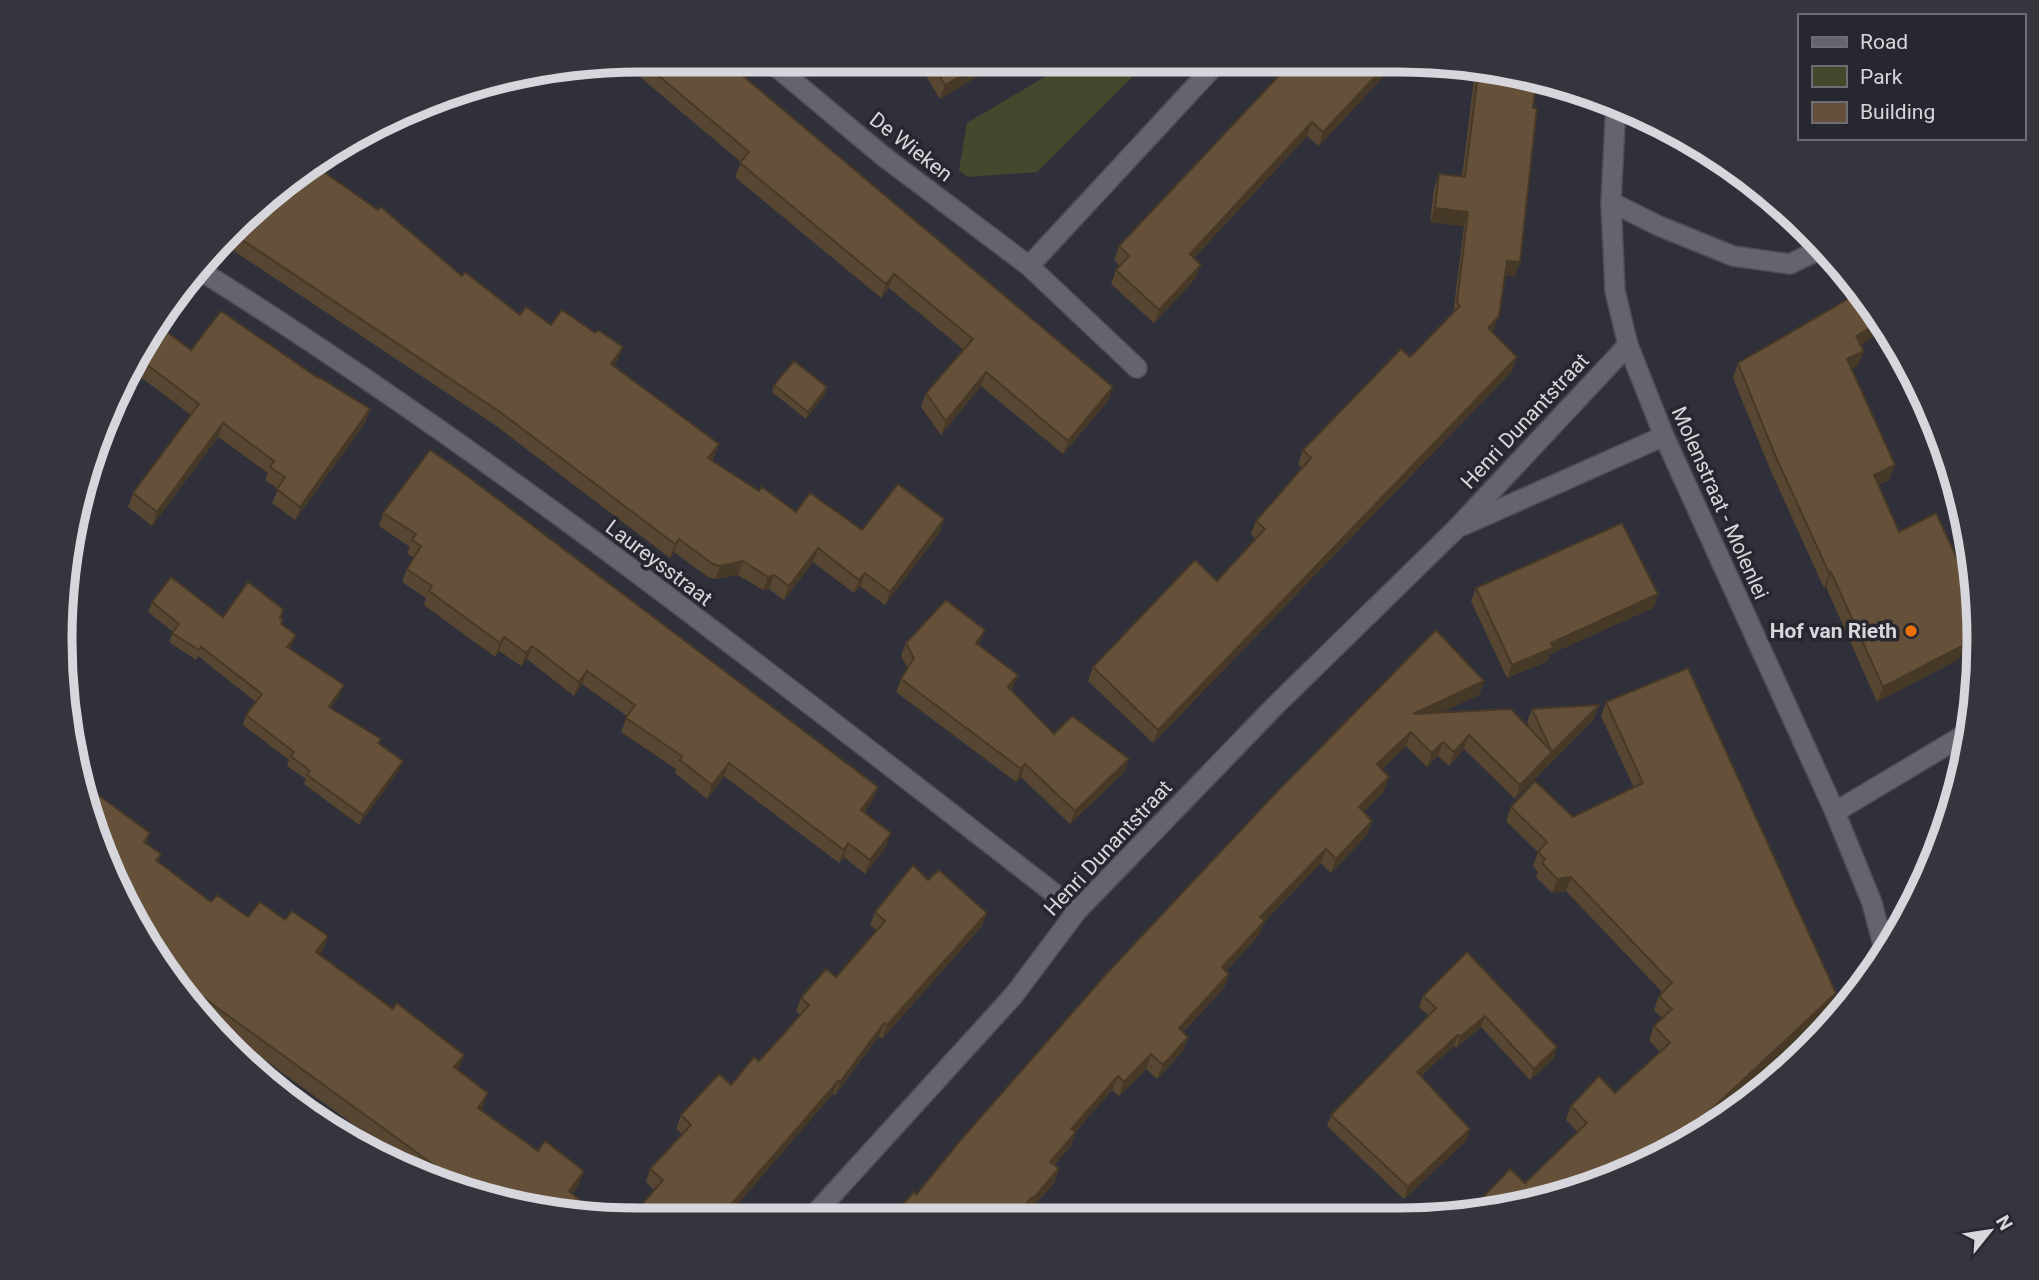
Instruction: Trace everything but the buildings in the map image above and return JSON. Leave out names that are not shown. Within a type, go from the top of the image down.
[{"type":"street","name":"De Wieken","points":[[782,72],[883,156],[1029,266],[1138,368]]},
{"type":"street","points":[[1029,266],[1209,72]]},
{"type":"street","name":"Molenstraat - Molenlei","points":[[1615,115],[1611,202],[1615,291],[1628,345],[1664,436],[1835,812],[1872,902]]},
{"type":"street","points":[[1611,202],[1659,226],[1733,256],[1790,264],[1814,252]]},
{"type":"street","name":"Laureysstraat","points":[[206,274],[279,319],[479,456],[787,687],[1077,911]]},
{"type":"street","name":"Henri Dunantstraat","points":[[820,1208],[1014,995],[1077,911],[1275,706],[1456,529],[1628,345]]},
{"type":"street","name":"Henri Dunantstraat","points":[[1456,529],[1664,436]]},
{"type":"street","points":[[1835,812],[1958,739]]},
{"type":"street","points":[[1872,902],[1888,929]]},
{"type":"street","points":[[1872,902],[1882,939]]},
{"type":"green space","points":[[1053,72],[1137,72],[1037,172],[967,177],[959,170],[967,123]]},
{"type":"place","name":"Hof van Rieth","points":[[1911,631]]}]
